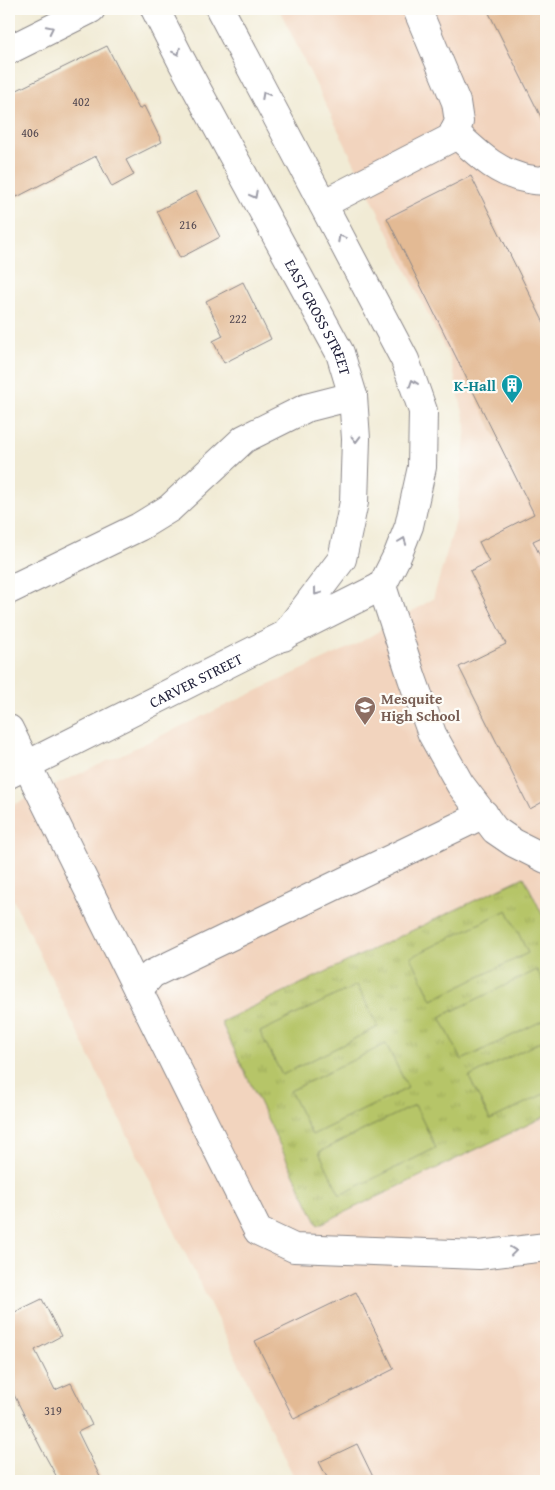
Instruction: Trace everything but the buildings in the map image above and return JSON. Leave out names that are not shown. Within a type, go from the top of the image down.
[{"type":"street","points":[[9,50],[91,9]]},
{"type":"street","name":"EAST GROSS STREET","points":[[155,9],[340,353],[353,396],[356,439],[354,502],[342,559],[284,637]]},
{"type":"street","points":[[220,9],[405,360],[423,412],[422,467],[409,526],[382,586],[432,734],[460,784],[495,830],[514,843],[546,859]]},
{"type":"street","points":[[323,204],[451,138],[459,122],[456,102],[418,9]]},
{"type":"street","points":[[454,132],[493,167],[516,177],[541,182],[546,179]]},
{"type":"street","points":[[9,590],[139,527],[170,508],[244,439],[306,408],[353,396]]},
{"type":"street","name":"CARVER STREET","points":[[18,769],[284,637],[382,586]]},
{"type":"street","points":[[9,729],[18,769],[138,990],[258,1231],[294,1248],[479,1255],[546,1247]]},
{"type":"street","points":[[138,990],[152,974],[484,814]]},
{"type":"shaded area","name":"Mesquite High School","points":[[279,9],[546,9],[546,1481],[296,1481],[9,891],[9,807],[357,644],[433,599],[456,521],[466,426],[451,361]]},
{"type":"green space","points":[[524,877],[546,922],[546,1116],[318,1225],[221,1022]]},
{"type":"green space","points":[[507,910],[528,953],[432,1000],[411,957]]},
{"type":"green space","points":[[537,970],[546,990],[546,1019],[462,1060],[440,1017]]},
{"type":"green space","points":[[357,985],[378,1027],[282,1075],[260,1032]]},
{"type":"green space","points":[[546,1039],[546,1093],[490,1120],[469,1077]]},
{"type":"green space","points":[[386,1044],[408,1088],[312,1135],[290,1091]]},
{"type":"green space","points":[[415,1105],[436,1148],[340,1195],[319,1152]]},
{"type":"place","name":"K-Hall","points":[[512,404]]},
{"type":"place","name":"Mesquite High School","points":[[365,726]]}]
